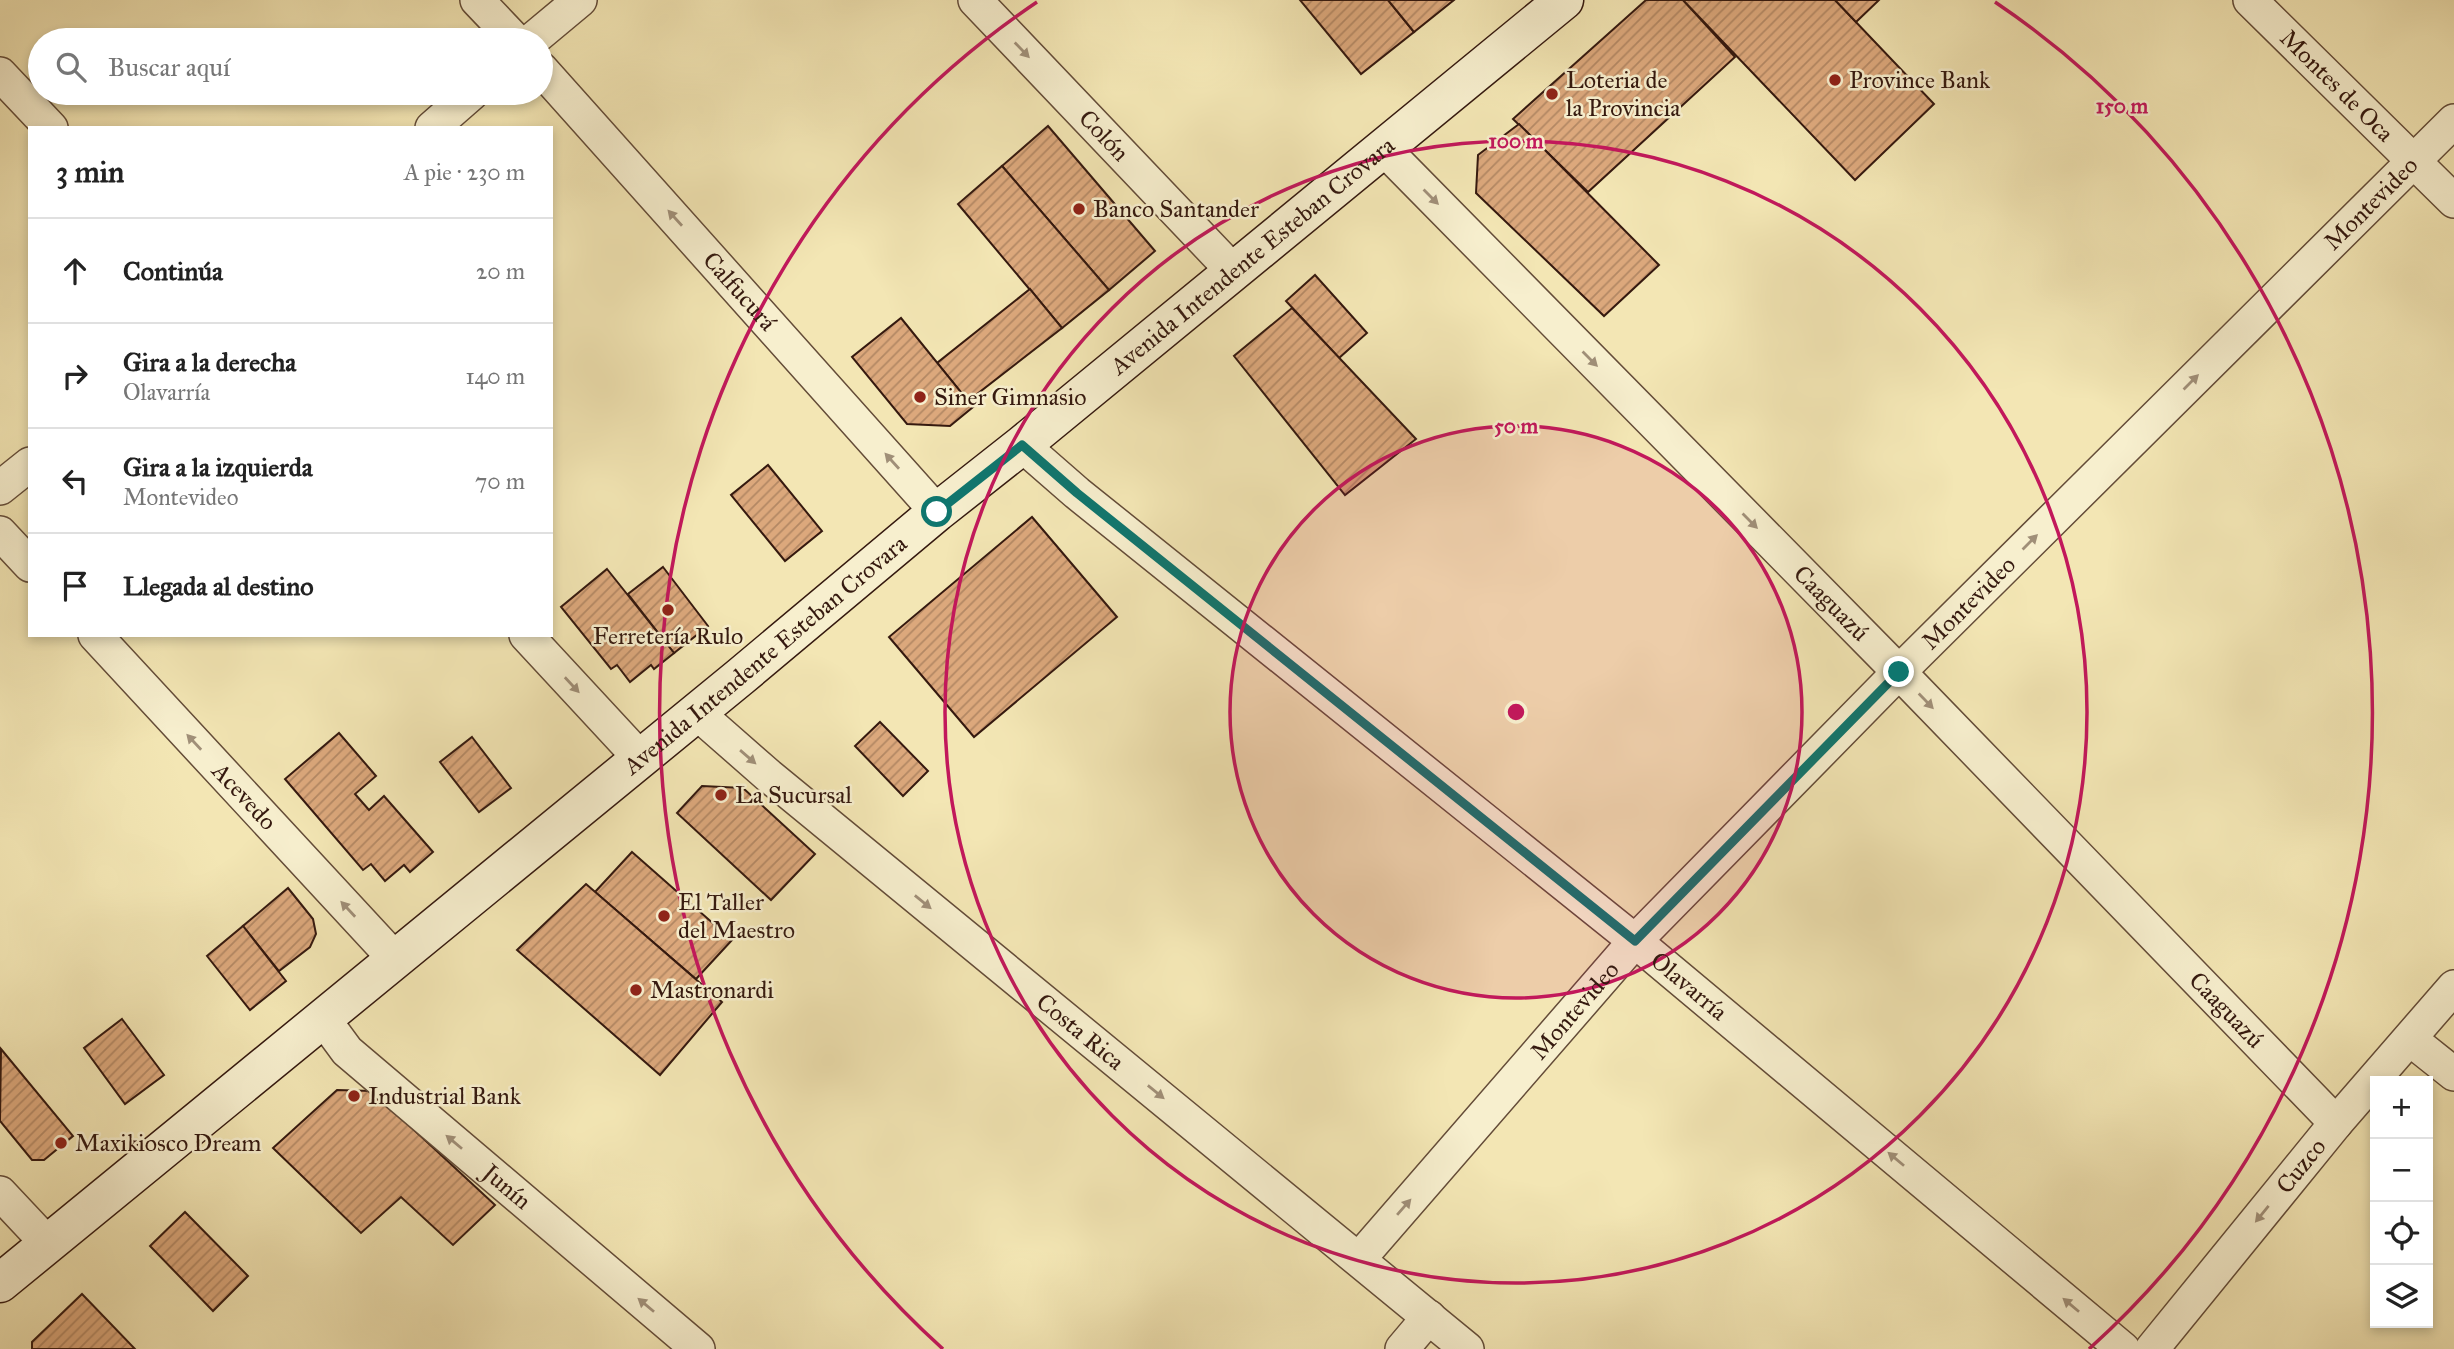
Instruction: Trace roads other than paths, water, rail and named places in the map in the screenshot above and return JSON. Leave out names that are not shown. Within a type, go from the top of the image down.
[{"type":"main road","name":"Avenida Intendente Esteban Crovara","points":[[0,1283],[1564,0]]},
{"type":"street","points":[[477,0],[504,28]]},
{"type":"street","points":[[546,28],[580,0]]},
{"type":"street","name":"Colón","points":[[975,0],[1233,271]]},
{"type":"street","name":"Montes de Oca","points":[[2250,0],[2454,201]]},
{"type":"street","points":[[0,74],[28,104]]},
{"type":"street","name":"Calfucurá","points":[[553,82],[937,512]]},
{"type":"street","points":[[29,105],[49,126]]},
{"type":"street","points":[[434,126],[458,105]]},
{"type":"street","name":"Montevideo","points":[[1359,1259],[1635,941],[1899,672],[2454,121]]},
{"type":"street","name":"Caaguazú","points":[[1383,148],[1899,672],[2336,1123]]},
{"type":"street","name":"Olavarría","points":[[1022,445],[1098,511],[1635,941],[2123,1349]]},
{"type":"street","points":[[0,488],[28,466]]},
{"type":"street","points":[[0,533],[28,563]]},
{"type":"street","name":"Acevedo","points":[[97,637],[395,959]]},
{"type":"street","points":[[528,637],[640,758]]},
{"type":"street","name":"Costa Rica","points":[[696,712],[1467,1349]]},
{"type":"street","name":"Cuzco","points":[[2152,1349],[2336,1123],[2454,987]]},
{"type":"street","name":"Junín","points":[[322,1017],[346,1051],[698,1349]]},
{"type":"street","points":[[2410,1039],[2454,1074]]},
{"type":"street","points":[[0,1193],[47,1243]]},
{"type":"street","points":[[1402,1349],[1429,1317]]},
{"type":"place","name":"Province Bank","points":[[1835,80]]},
{"type":"place","name":"Loteria de la Provincia","points":[[1552,94]]},
{"type":"place","name":"Banco Santander","points":[[1079,209]]},
{"type":"place","name":"Siner Gimnasio","points":[[920,397]]},
{"type":"place","name":"Ferretería Rulo","points":[[668,610]]},
{"type":"place","name":"La Sucursal","points":[[721,795]]},
{"type":"place","name":"El Taller del Maestro","points":[[664,916]]},
{"type":"place","name":"Mastronardi","points":[[636,990]]},
{"type":"place","name":"Industrial Bank","points":[[354,1096]]},
{"type":"place","name":"Maxikiosco Dream","points":[[61,1143]]}]
